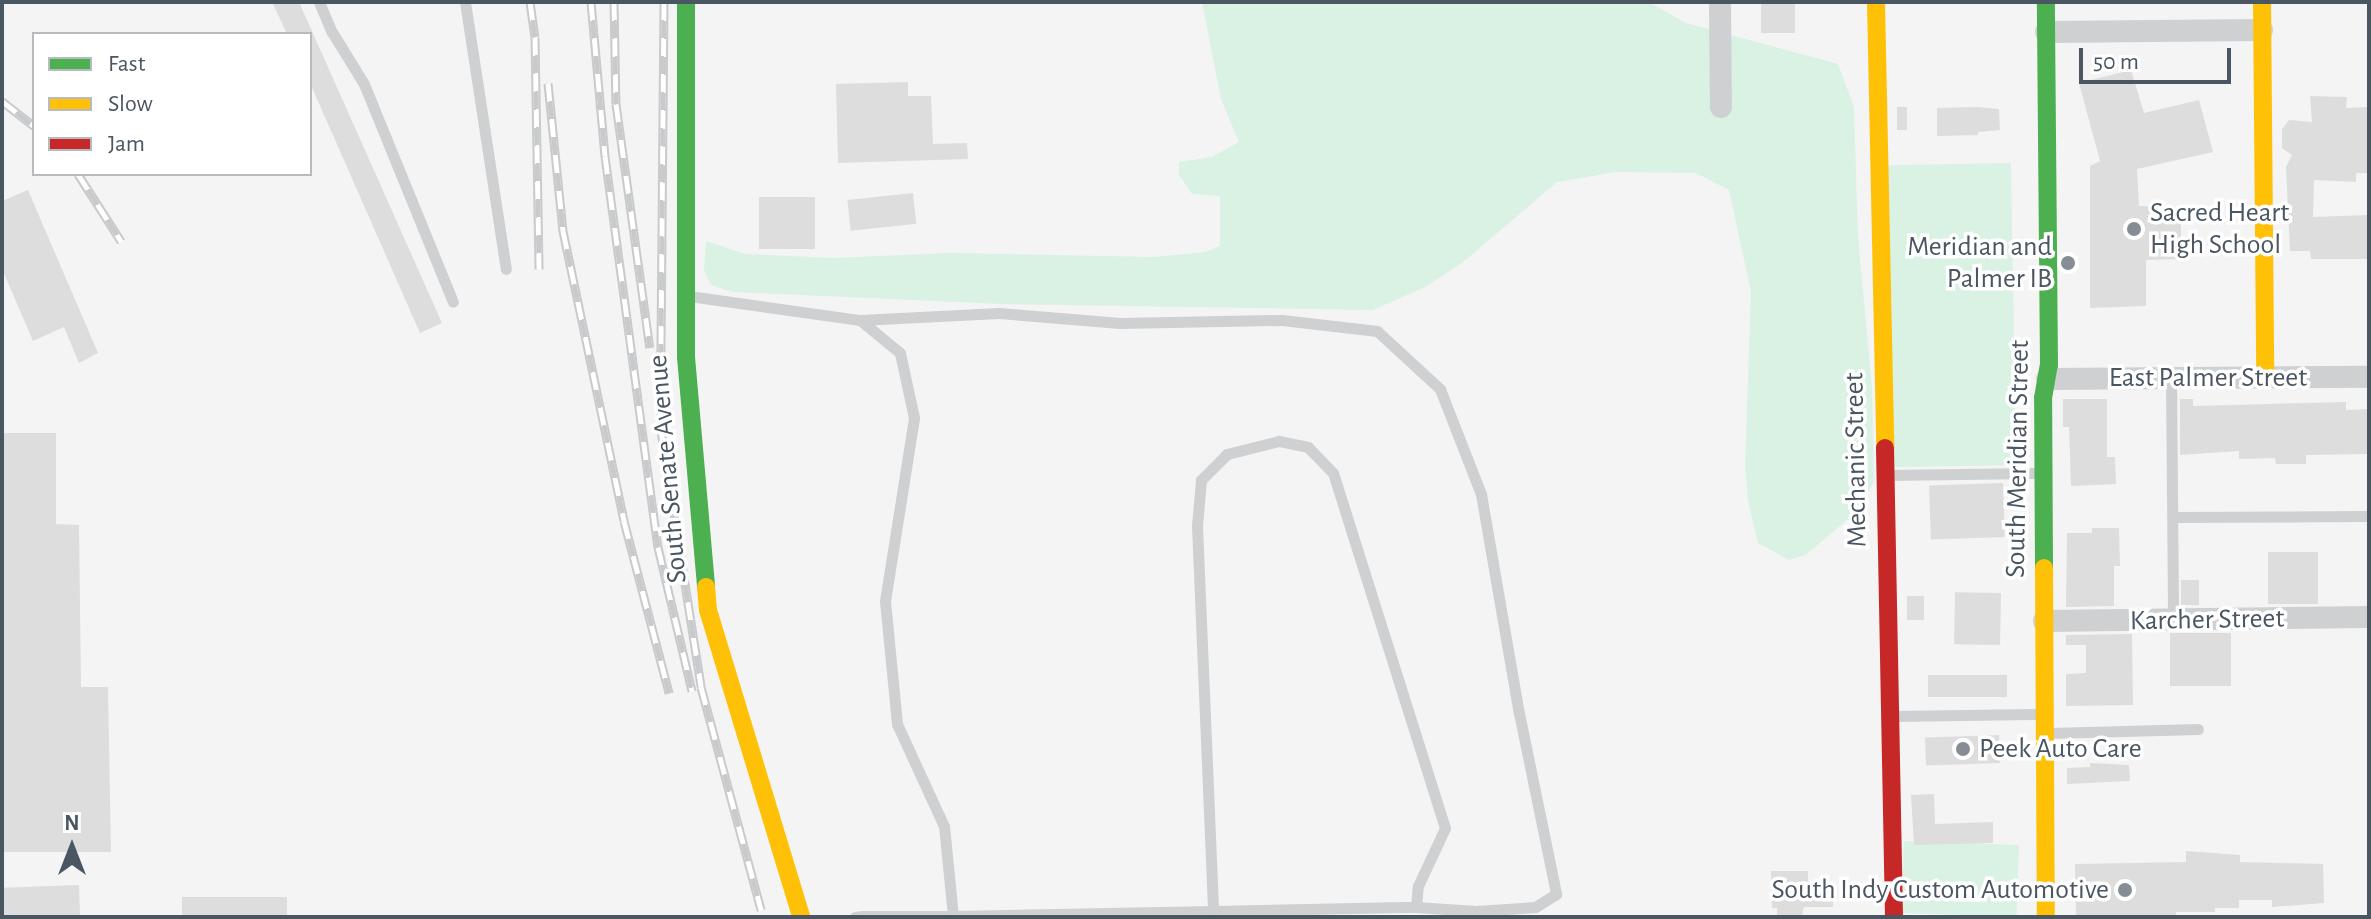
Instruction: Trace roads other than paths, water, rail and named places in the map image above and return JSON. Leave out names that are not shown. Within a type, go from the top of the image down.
[{"type":"street","name":"South Senate Avenue","points":[[686,2],[686,357],[708,610],[801,917]]},
{"type":"street","points":[[1720,2],[1721,107]]},
{"type":"street","name":"Mechanic Street","points":[[1876,2],[1894,917]]},
{"type":"street","name":"South Meridian Street","points":[[2046,2],[2047,379],[2043,398],[2046,917]]},
{"type":"street","points":[[2262,2],[2265,379]]},
{"type":"street","points":[[2046,32],[2262,30]]},
{"type":"street","name":"East Palmer Street","points":[[2047,379],[2369,377]]},
{"type":"street","name":"Karcher Street","points":[[2044,621],[2369,617]]},
{"type":"lane","points":[[319,2],[332,32],[364,84],[453,302]]},
{"type":"lane","points":[[465,2],[471,24],[506,269]]},
{"type":"lane","points":[[685,295],[860,320],[999,313],[1120,323],[1282,320],[1377,331],[1440,389],[1481,494],[1519,713],[1556,894],[1535,907],[1476,911],[1213,911],[855,917]]},
{"type":"lane","points":[[860,320],[900,353],[914,418],[885,601],[897,724],[944,826],[953,916]]},
{"type":"lane","points":[[2171,379],[2173,620]]},
{"type":"lane","points":[[1213,911],[1197,526],[1201,480],[1227,454],[1279,441],[1308,447],[1333,473],[1445,828],[1407,910]]},
{"type":"lane","points":[[1884,475],[2044,473]]},
{"type":"lane","points":[[2173,517],[2369,516]]},
{"type":"lane","points":[[1889,716],[2198,729]]},
{"type":"railway","points":[[530,2],[535,37],[539,269]]},
{"type":"railway","points":[[591,2],[605,156],[658,547],[692,691]]},
{"type":"railway","points":[[614,2],[616,104],[650,348]]},
{"type":"railway","points":[[664,2],[660,424],[701,687],[761,910]]},
{"type":"railway","points":[[548,83],[563,231],[624,521],[669,693]]},
{"type":"railway","points":[[2,101],[32,124]]},
{"type":"railway","points":[[79,176],[121,241]]},
{"type":"place","name":"Sacred Heart High School","points":[[2134,229]]},
{"type":"place","name":"Meridian and Palmer IB","points":[[2068,263]]},
{"type":"place","name":"Peek Auto Care","points":[[1963,749]]},
{"type":"place","name":"South Indy Custom Automotive","points":[[2125,890]]}]
